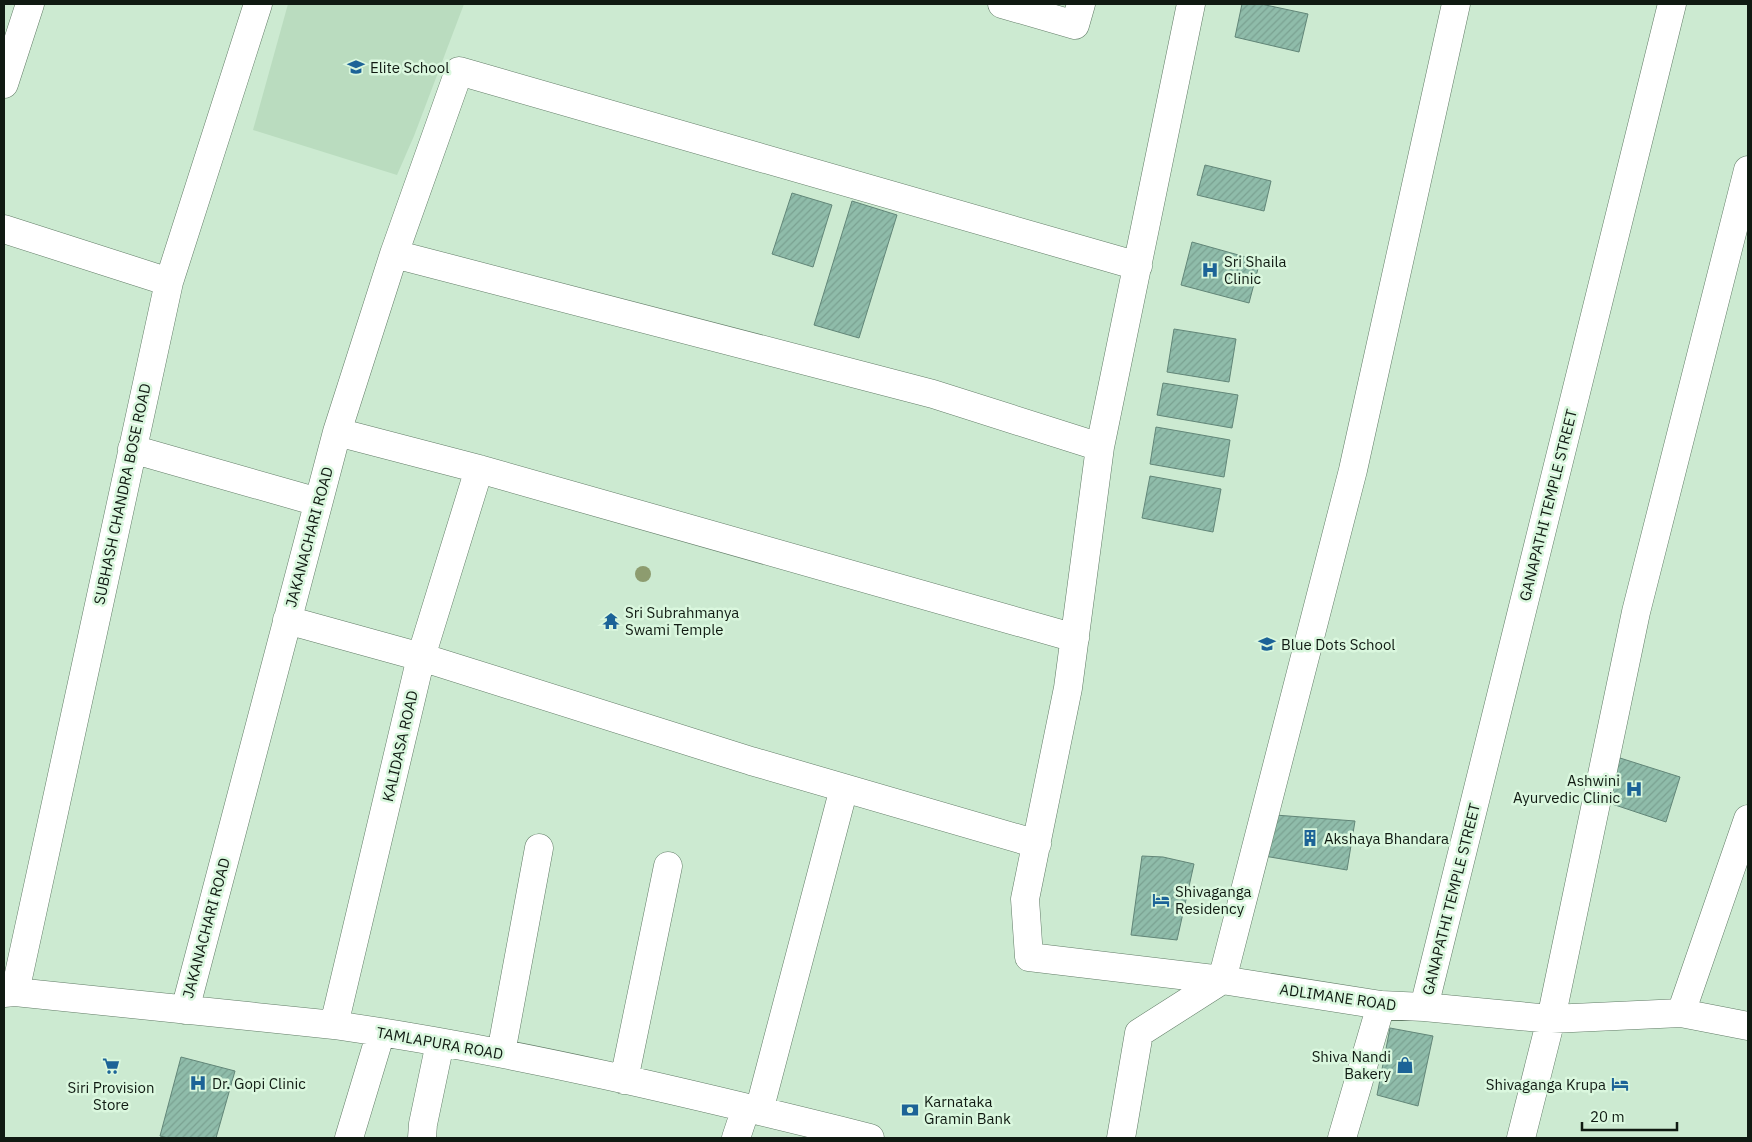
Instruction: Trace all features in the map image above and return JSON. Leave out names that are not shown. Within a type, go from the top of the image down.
[{"type":"street","points":[[4,84],[30,4]]},
{"type":"street","name":"SUBHASH CHANDRA BOSE ROAD","points":[[9,992],[169,282],[258,4]]},
{"type":"street","points":[[1002,4],[1075,25],[1081,4]]},
{"type":"street","points":[[286,620],[421,657],[751,761],[1037,844],[1068,688],[1100,447],[1191,4]]},
{"type":"street","points":[[1121,1138],[1138,1033],[1222,980],[1353,470],[1456,4]]},
{"type":"street","name":"GANAPATHI TEMPLE STREET","points":[[1424,1007],[1672,4]]},
{"type":"street","name":"JAKANACHARI ROAD","points":[[184,1010],[337,432],[394,254],[459,71],[1138,266]]},
{"type":"street","points":[[1521,1138],[1551,1019],[1636,612],[1748,170]]},
{"type":"street","points":[[4,229],[169,282]]},
{"type":"street","points":[[394,254],[933,394],[1100,447]]},
{"type":"street","points":[[337,432],[479,470],[1075,638]]},
{"type":"street","points":[[132,449],[318,502]]},
{"type":"street","name":"KALIDASA ROAD","points":[[334,1026],[421,657],[479,470]]},
{"type":"street","points":[[736,1138],[753,1109],[844,788]]},
{"type":"street","points":[[1681,1013],[1748,819]]},
{"type":"street","name":"ADLIMANE ROAD","points":[[1037,844],[1025,899],[1029,957],[1222,980],[1381,1006],[1424,1007],[1551,1019],[1681,1013],[1748,1026]]},
{"type":"street","points":[[500,1054],[539,848]]},
{"type":"street","points":[[624,1080],[668,866]]},
{"type":"street","name":"TAMLAPURA ROAD","points":[[9,992],[381,1032],[624,1080],[870,1138]]},
{"type":"street","points":[[1342,1138],[1381,1006]]},
{"type":"street","points":[[349,1138],[381,1032]]},
{"type":"street","points":[[422,1138],[423,1124],[440,1043]]},
{"type":"shaded area","name":"Elite School","points":[[288,4],[464,4],[414,136],[397,175],[253,130]]},
{"type":"building","points":[[1242,4],[1261,4],[1308,14],[1299,52],[1235,37]]},
{"type":"building","points":[[1205,165],[1271,181],[1264,211],[1197,195]]},
{"type":"building","points":[[792,193],[832,205],[813,267],[772,254]]},
{"type":"building","points":[[852,201],[897,215],[859,338],[814,325]]},
{"type":"building","points":[[1192,242],[1260,261],[1249,303],[1181,285]]},
{"type":"building","points":[[1174,329],[1236,339],[1229,382],[1167,372]]},
{"type":"building","points":[[1163,383],[1238,395],[1232,428],[1157,415]]},
{"type":"building","points":[[1156,427],[1230,440],[1224,477],[1150,464]]},
{"type":"building","points":[[1150,476],[1221,489],[1213,532],[1142,518]]},
{"type":"building","points":[[1620,758],[1680,777],[1666,822],[1606,802]]},
{"type":"building","name":"Akshaya Bhandara","points":[[1275,815],[1355,821],[1347,870],[1264,856]]},
{"type":"building","name":"Shivaganga Residency","points":[[1142,856],[1163,857],[1194,864],[1177,940],[1131,935]]},
{"type":"building","name":"Shiva Nandi Bakery","points":[[1390,1028],[1433,1036],[1418,1106],[1377,1095]]},
{"type":"building","points":[[181,1057],[235,1071],[216,1138],[168,1138],[160,1136]]},
{"type":"place","name":"Elite School","points":[[356,67]]},
{"type":"place","name":"Sri Shaila Clinic","points":[[1210,270]]},
{"type":"place","name":"Sri Subrahmanya Swami Temple","points":[[611,621]]},
{"type":"place","name":"Blue Dots School","points":[[1267,644]]},
{"type":"place","name":"Ashwini Ayurvedic Clinic","points":[[1634,789]]},
{"type":"place","name":"Akshaya Bhandara","points":[[1310,838]]},
{"type":"place","name":"Shivaganga Residency","points":[[1161,900]]},
{"type":"place","name":"Shiva Nandi Bakery","points":[[1405,1065]]},
{"type":"place","name":"Siri Provision Store","points":[[111,1066]]},
{"type":"place","name":"Dr. Gopi Clinic","points":[[198,1083]]},
{"type":"place","name":"Shivaganga Krupa","points":[[1620,1084]]},
{"type":"place","name":"Karnataka Gramin Bank","points":[[910,1110]]}]
